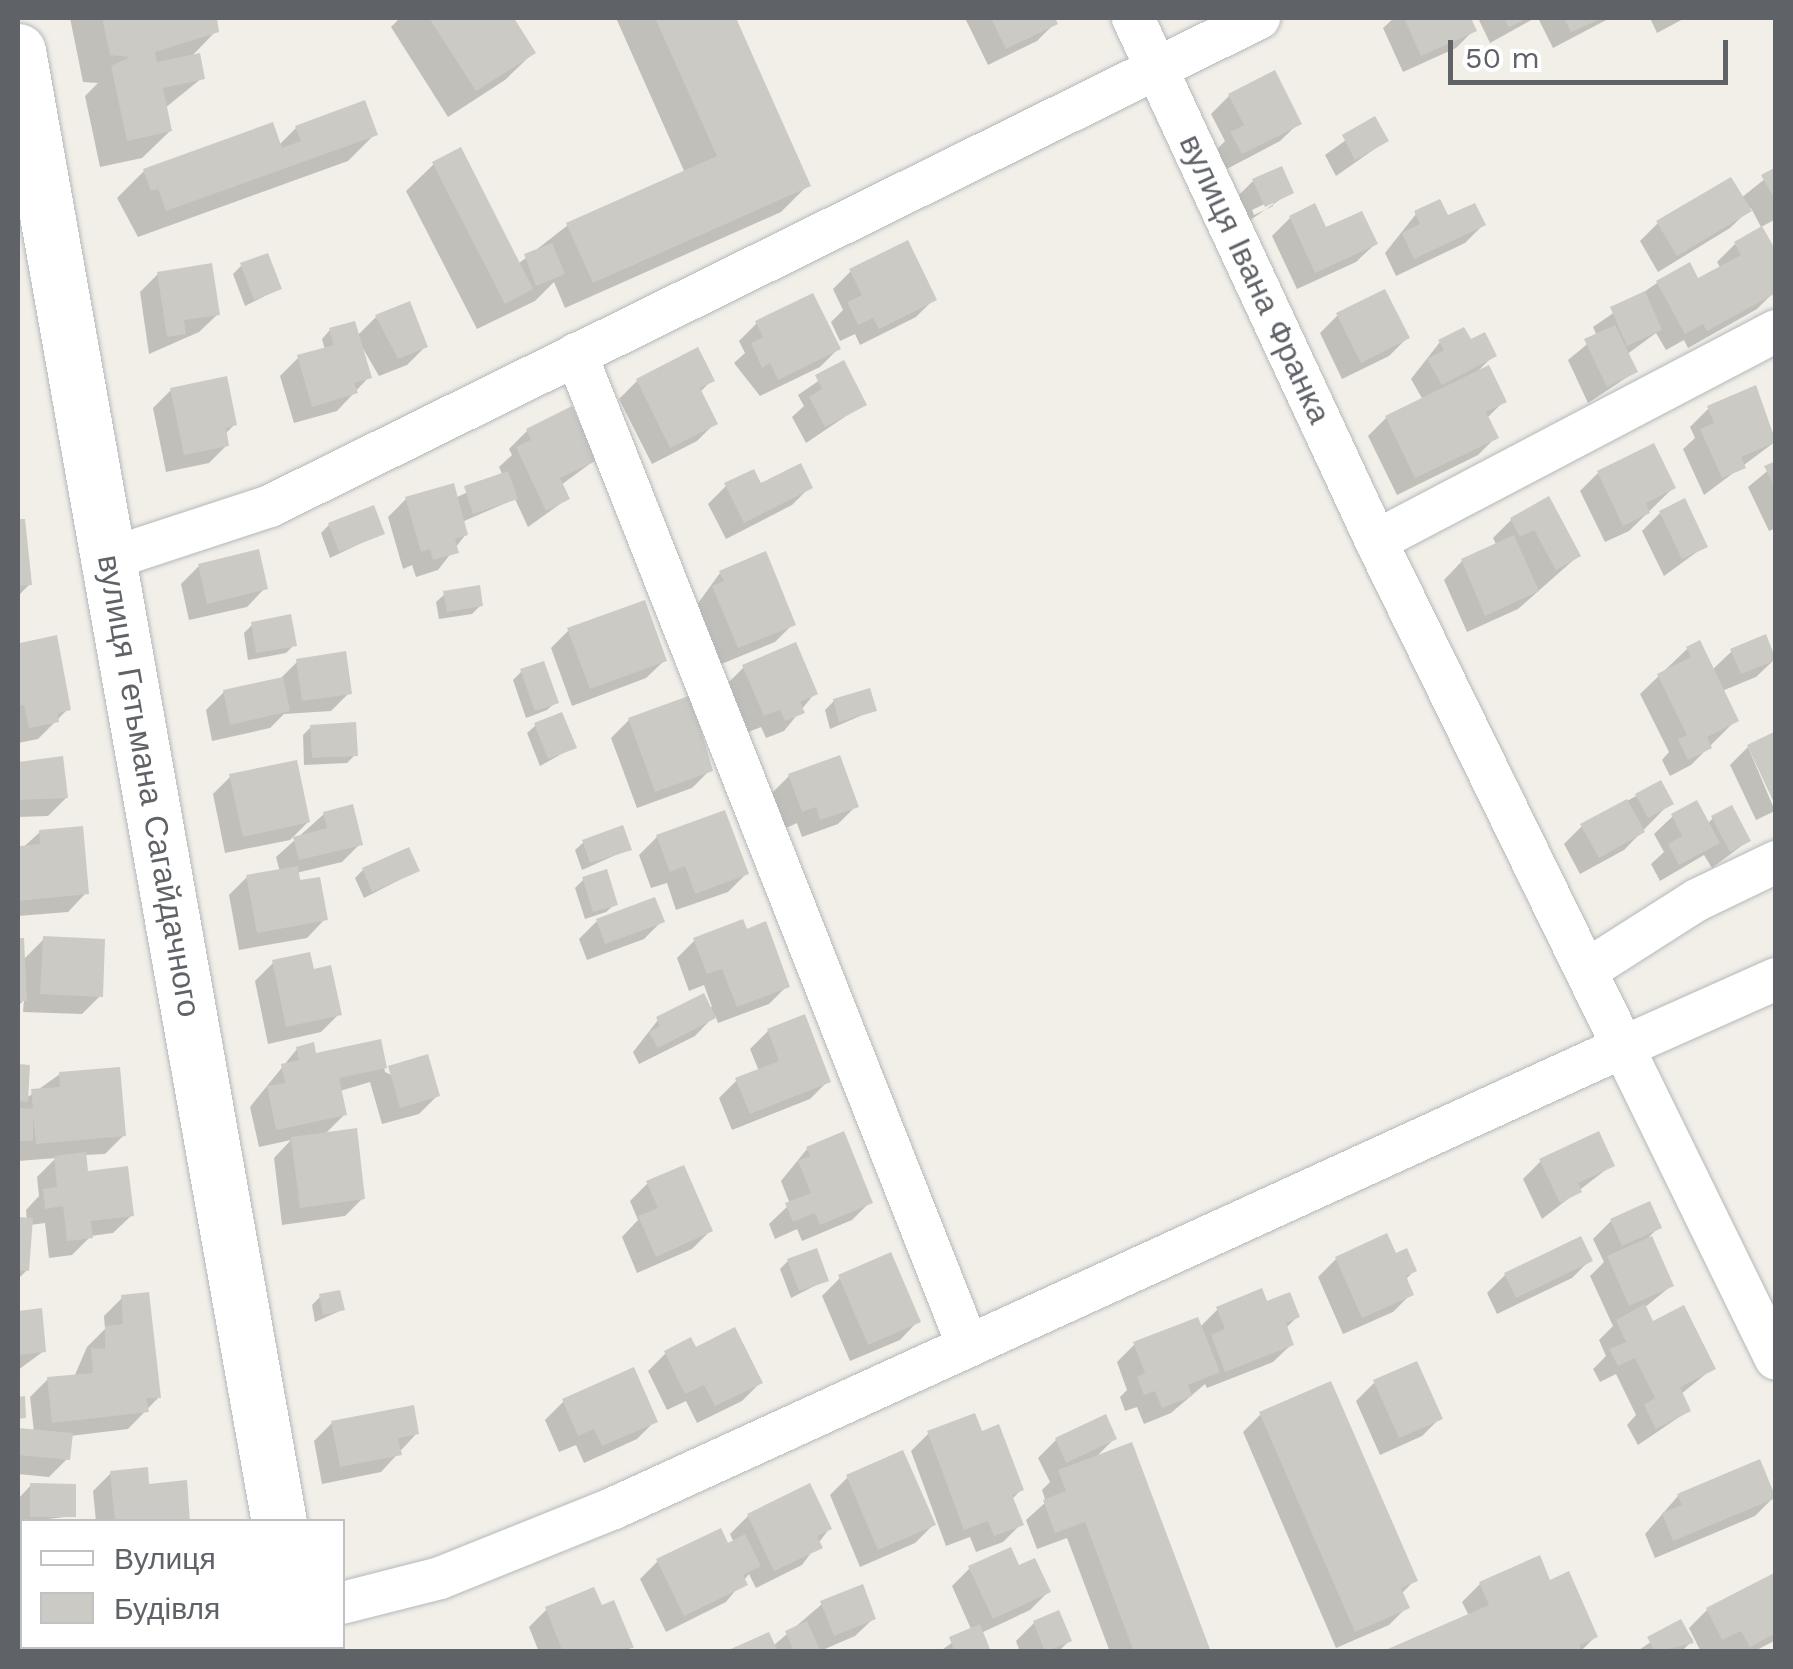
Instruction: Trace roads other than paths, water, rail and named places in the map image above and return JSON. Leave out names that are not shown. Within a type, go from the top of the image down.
[{"type":"main road","name":"вулиця Гетьмана Сагайдачного","points":[[18,52],[279,1519]]},
{"type":"street","name":"вулиця Івана Франка","points":[[1133,18],[1376,541],[1776,1359]]},
{"type":"street","points":[[108,560],[270,506],[1259,18]]},
{"type":"street","points":[[1376,541],[1776,331]]},
{"type":"street","points":[[576,354],[968,1346]]},
{"type":"street","points":[[1587,970],[1697,900],[1776,862]]},
{"type":"street","points":[[345,1602],[440,1578],[614,1508],[1776,979]]}]
